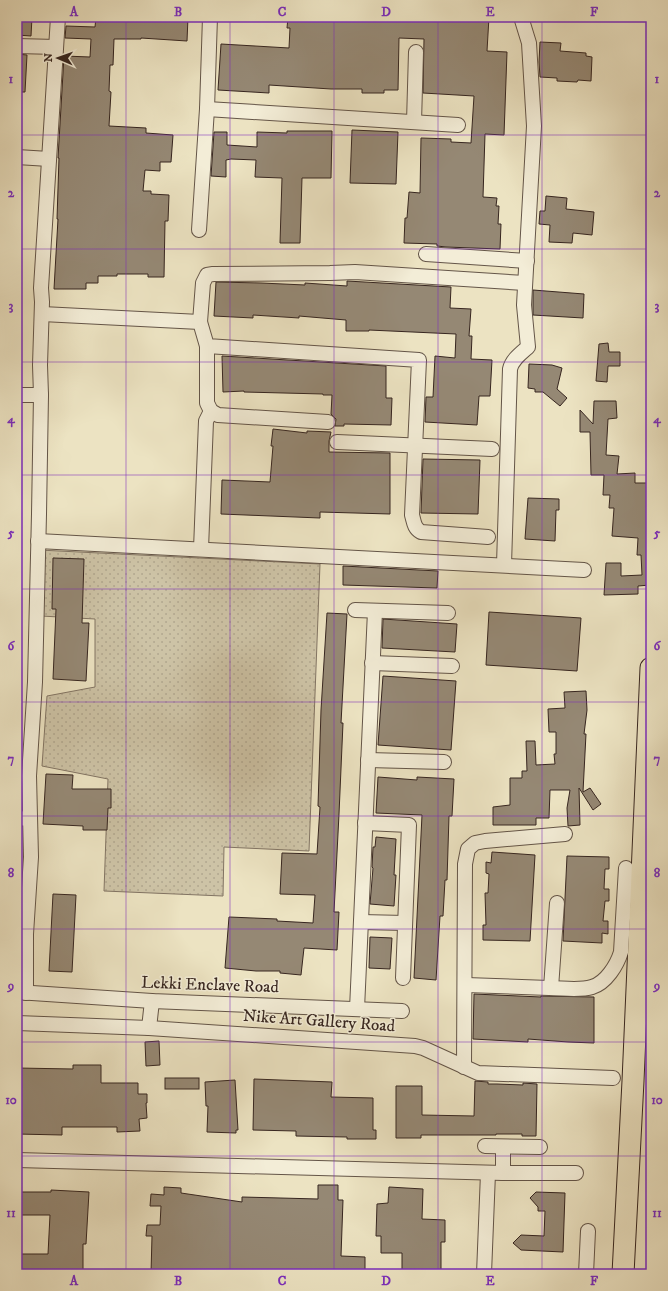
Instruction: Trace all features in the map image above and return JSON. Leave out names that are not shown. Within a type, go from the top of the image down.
[{"type":"highway","points":[[623,1274],[634,1081],[651,668]]},
{"type":"street","points":[[21,992],[31,857],[24,819],[29,776],[34,682],[42,396],[40,365],[42,314],[41,288],[58,17]]},
{"type":"street","points":[[199,230],[207,110],[210,17]]},
{"type":"street","points":[[504,565],[510,369],[511,364],[528,347],[524,306],[534,126],[529,43],[521,17]]},
{"type":"street","points":[[17,46],[56,47]]},
{"type":"street","points":[[414,122],[416,52]]},
{"type":"street","points":[[207,110],[458,125]]},
{"type":"street","points":[[17,157],[49,159]]},
{"type":"street","points":[[426,254],[527,261]]},
{"type":"street","points":[[328,422],[218,415],[211,411],[208,403],[207,346],[200,322],[203,283],[207,275],[355,272],[525,283]]},
{"type":"street","points":[[42,314],[200,322]]},
{"type":"street","points":[[207,346],[420,360],[412,515],[414,524],[417,530],[421,532],[488,537]]},
{"type":"street","points":[[17,395],[42,396]]},
{"type":"street","points":[[201,549],[206,421],[211,411]]},
{"type":"street","points":[[337,442],[492,449]]},
{"type":"street","points":[[38,541],[584,570]]},
{"type":"street","points":[[355,610],[448,613]]},
{"type":"street","points":[[357,1009],[374,611]]},
{"type":"street","points":[[372,663],[452,666]]},
{"type":"street","points":[[368,760],[444,762]]},
{"type":"street","points":[[365,823],[409,825],[403,978]]},
{"type":"street","points":[[464,1067],[466,985],[465,864],[468,849],[475,843],[486,841],[564,834]]},
{"type":"street","points":[[466,985],[572,989],[594,987],[604,979],[617,964],[621,952],[626,868]]},
{"type":"street","points":[[552,988],[557,902]]},
{"type":"street","points":[[361,922],[405,923]]},
{"type":"street","name":"Lekki Enclave Road","points":[[21,992],[152,1001],[402,1011]]},
{"type":"street","points":[[150,1028],[152,1001]]},
{"type":"street","name":"Nike Art Gallery Road","points":[[17,1023],[150,1028],[416,1046],[480,1074],[613,1078]]},
{"type":"street","points":[[485,1146],[540,1147]]},
{"type":"street","points":[[503,1147],[503,1173]]},
{"type":"street","points":[[17,1160],[488,1173],[576,1173]]},
{"type":"street","points":[[484,1274],[488,1173]]},
{"type":"street","points":[[586,1274],[588,1231]]},
{"type":"shaded area","points":[[39,550],[320,564],[309,851],[224,847],[223,896],[104,891],[108,779],[42,766],[47,696],[95,687],[95,619],[41,616]]},
{"type":"building","points":[[17,17],[32,17],[31,36],[17,35]]},
{"type":"building","points":[[96,17],[188,17],[187,41],[141,38],[114,39],[113,65],[110,65],[109,91],[111,92],[109,126],[146,128],[146,133],[173,135],[171,162],[160,162],[160,171],[145,170],[143,191],[151,191],[151,194],[169,195],[168,221],[165,221],[164,277],[148,277],[148,274],[117,274],[117,276],[98,276],[98,283],[86,283],[86,289],[54,289],[58,219],[58,158],[64,56],[90,57],[91,39],[65,38],[66,26],[95,27]]},
{"type":"building","points":[[288,17],[489,17],[487,51],[507,52],[504,135],[485,134],[483,197],[497,198],[496,206],[499,206],[498,224],[501,224],[500,249],[446,247],[437,246],[437,244],[404,243],[405,218],[407,218],[409,192],[420,193],[421,138],[451,139],[451,142],[471,143],[474,96],[423,93],[424,39],[399,38],[398,90],[384,90],[384,93],[362,93],[362,89],[331,89],[269,85],[269,93],[218,90],[221,44],[289,48],[290,28],[287,28]]},
{"type":"building","points":[[540,42],[561,43],[560,51],[586,53],[586,56],[592,57],[591,81],[557,81],[557,78],[540,77]]},
{"type":"building","points":[[17,54],[27,55],[25,92],[17,92]]},
{"type":"building","points":[[352,130],[398,132],[396,184],[350,183]]},
{"type":"building","points":[[287,131],[332,131],[331,178],[302,178],[300,243],[280,243],[282,178],[255,177],[256,160],[231,159],[226,160],[226,177],[211,176],[214,132],[227,132],[227,145],[257,147],[257,132],[287,133]]},
{"type":"building","points":[[546,196],[567,198],[566,209],[594,212],[592,235],[573,233],[572,243],[549,242],[550,225],[539,224],[540,211],[545,211]]},
{"type":"building","points":[[347,281],[451,287],[450,308],[471,309],[469,336],[472,336],[471,359],[492,360],[490,396],[479,396],[477,425],[425,422],[426,397],[433,397],[435,356],[455,358],[456,334],[369,330],[346,331],[346,320],[299,316],[299,318],[253,315],[253,318],[214,316],[216,282],[305,285],[305,283],[347,286]]},
{"type":"building","points":[[533,290],[584,294],[583,318],[533,315]]},
{"type":"building","points":[[608,343],[609,352],[620,352],[620,366],[608,366],[607,382],[596,381],[599,344]]},
{"type":"building","points":[[222,356],[386,366],[386,398],[392,398],[391,425],[344,424],[344,426],[335,426],[336,419],[331,414],[332,395],[244,391],[223,392]]},
{"type":"building","points":[[529,364],[552,365],[562,368],[557,389],[567,398],[560,406],[543,392],[535,392],[535,389],[528,388]]},
{"type":"building","points":[[594,401],[616,401],[617,418],[608,419],[606,455],[619,456],[617,474],[635,473],[635,483],[651,483],[651,535],[649,547],[651,548],[651,578],[650,585],[638,586],[638,594],[604,595],[606,563],[621,563],[621,576],[642,575],[641,555],[637,555],[638,538],[612,536],[614,508],[609,508],[610,495],[603,495],[604,475],[591,475],[590,432],[580,432],[580,410],[593,424]]},
{"type":"building","points":[[273,429],[307,433],[307,431],[331,432],[329,452],[390,453],[390,514],[320,512],[320,518],[221,514],[222,480],[270,482]]},
{"type":"building","points":[[423,459],[480,460],[478,514],[421,513]]},
{"type":"building","points":[[528,498],[559,499],[559,510],[556,510],[555,541],[525,539]]},
{"type":"building","points":[[53,558],[84,559],[82,623],[89,623],[86,681],[53,679],[56,609],[52,609]]},
{"type":"building","points":[[343,566],[438,571],[437,588],[343,585]]},
{"type":"building","points":[[489,612],[581,618],[577,671],[486,665]]},
{"type":"building","points":[[327,613],[347,614],[341,723],[343,723],[334,912],[339,912],[337,950],[304,948],[301,975],[280,973],[280,971],[256,971],[225,968],[229,917],[277,919],[277,921],[313,923],[315,895],[280,894],[282,853],[317,854],[320,807],[318,806],[321,710]]},
{"type":"building","points":[[383,619],[457,624],[455,652],[382,648]]},
{"type":"building","points":[[383,676],[456,681],[451,750],[378,745]]},
{"type":"building","points":[[586,691],[587,710],[584,734],[586,734],[583,792],[590,788],[601,804],[593,810],[579,788],[580,825],[568,826],[567,808],[570,790],[550,790],[549,818],[536,818],[536,825],[493,825],[493,807],[510,805],[510,778],[522,778],[522,771],[527,771],[526,741],[535,741],[536,765],[555,764],[554,754],[556,754],[556,732],[549,732],[548,709],[565,708],[564,692]]},
{"type":"building","points":[[46,774],[73,775],[72,789],[111,789],[111,808],[108,808],[107,830],[83,830],[83,826],[43,824]]},
{"type":"building","points":[[378,777],[417,780],[417,777],[454,779],[452,816],[449,816],[447,880],[445,880],[443,916],[440,916],[436,980],[414,978],[422,815],[376,813]]},
{"type":"building","points":[[376,837],[396,839],[394,906],[370,904],[373,847],[375,847]]},
{"type":"building","points":[[492,852],[535,855],[530,941],[483,940],[483,925],[486,925],[485,893],[488,893],[489,874],[486,873],[486,862],[491,863]]},
{"type":"building","points":[[567,856],[609,857],[609,869],[605,869],[604,889],[609,889],[609,901],[605,901],[603,921],[608,921],[608,934],[602,933],[602,943],[563,941]]},
{"type":"building","points":[[53,894],[76,895],[72,972],[49,971]]},
{"type":"building","points":[[370,937],[392,938],[390,969],[369,968]]},
{"type":"building","points":[[474,994],[541,997],[594,997],[594,1043],[528,1039],[528,1042],[473,1039]]},
{"type":"building","points":[[159,1041],[160,1065],[146,1066],[145,1042]]},
{"type":"building","points":[[73,1065],[101,1065],[101,1083],[138,1083],[138,1094],[147,1094],[147,1118],[139,1119],[140,1131],[117,1132],[117,1127],[62,1127],[62,1135],[17,1134],[17,1068],[73,1069]]},
{"type":"building","points":[[165,1078],[199,1078],[199,1089],[165,1089]]},
{"type":"building","points":[[254,1079],[332,1082],[331,1097],[373,1098],[373,1130],[376,1130],[376,1139],[296,1136],[296,1131],[253,1130]]},
{"type":"building","points":[[235,1080],[238,1130],[236,1130],[236,1133],[207,1132],[208,1106],[206,1106],[205,1082]]},
{"type":"building","points":[[475,1081],[488,1082],[488,1084],[537,1084],[536,1136],[522,1136],[522,1134],[421,1135],[421,1138],[396,1138],[396,1086],[422,1086],[422,1115],[474,1116]]},
{"type":"building","points":[[318,1185],[338,1185],[338,1200],[343,1200],[341,1256],[365,1257],[365,1274],[215,1274],[215,1271],[194,1271],[193,1274],[183,1274],[183,1270],[161,1270],[160,1274],[151,1274],[152,1236],[146,1236],[147,1225],[160,1225],[161,1206],[150,1206],[151,1194],[164,1195],[164,1187],[181,1188],[181,1193],[242,1202],[242,1197],[318,1199]]},
{"type":"building","points":[[389,1187],[423,1189],[422,1219],[445,1220],[445,1242],[441,1242],[441,1274],[402,1274],[402,1253],[381,1253],[381,1236],[376,1236],[377,1204],[388,1203]]},
{"type":"building","points":[[51,1190],[89,1192],[86,1244],[83,1244],[83,1274],[17,1274],[17,1254],[48,1254],[50,1215],[17,1215],[17,1192],[51,1192]]},
{"type":"building","points":[[536,1192],[565,1193],[563,1252],[521,1250],[513,1243],[521,1235],[544,1236],[545,1211],[538,1211],[538,1207],[530,1198]]}]
